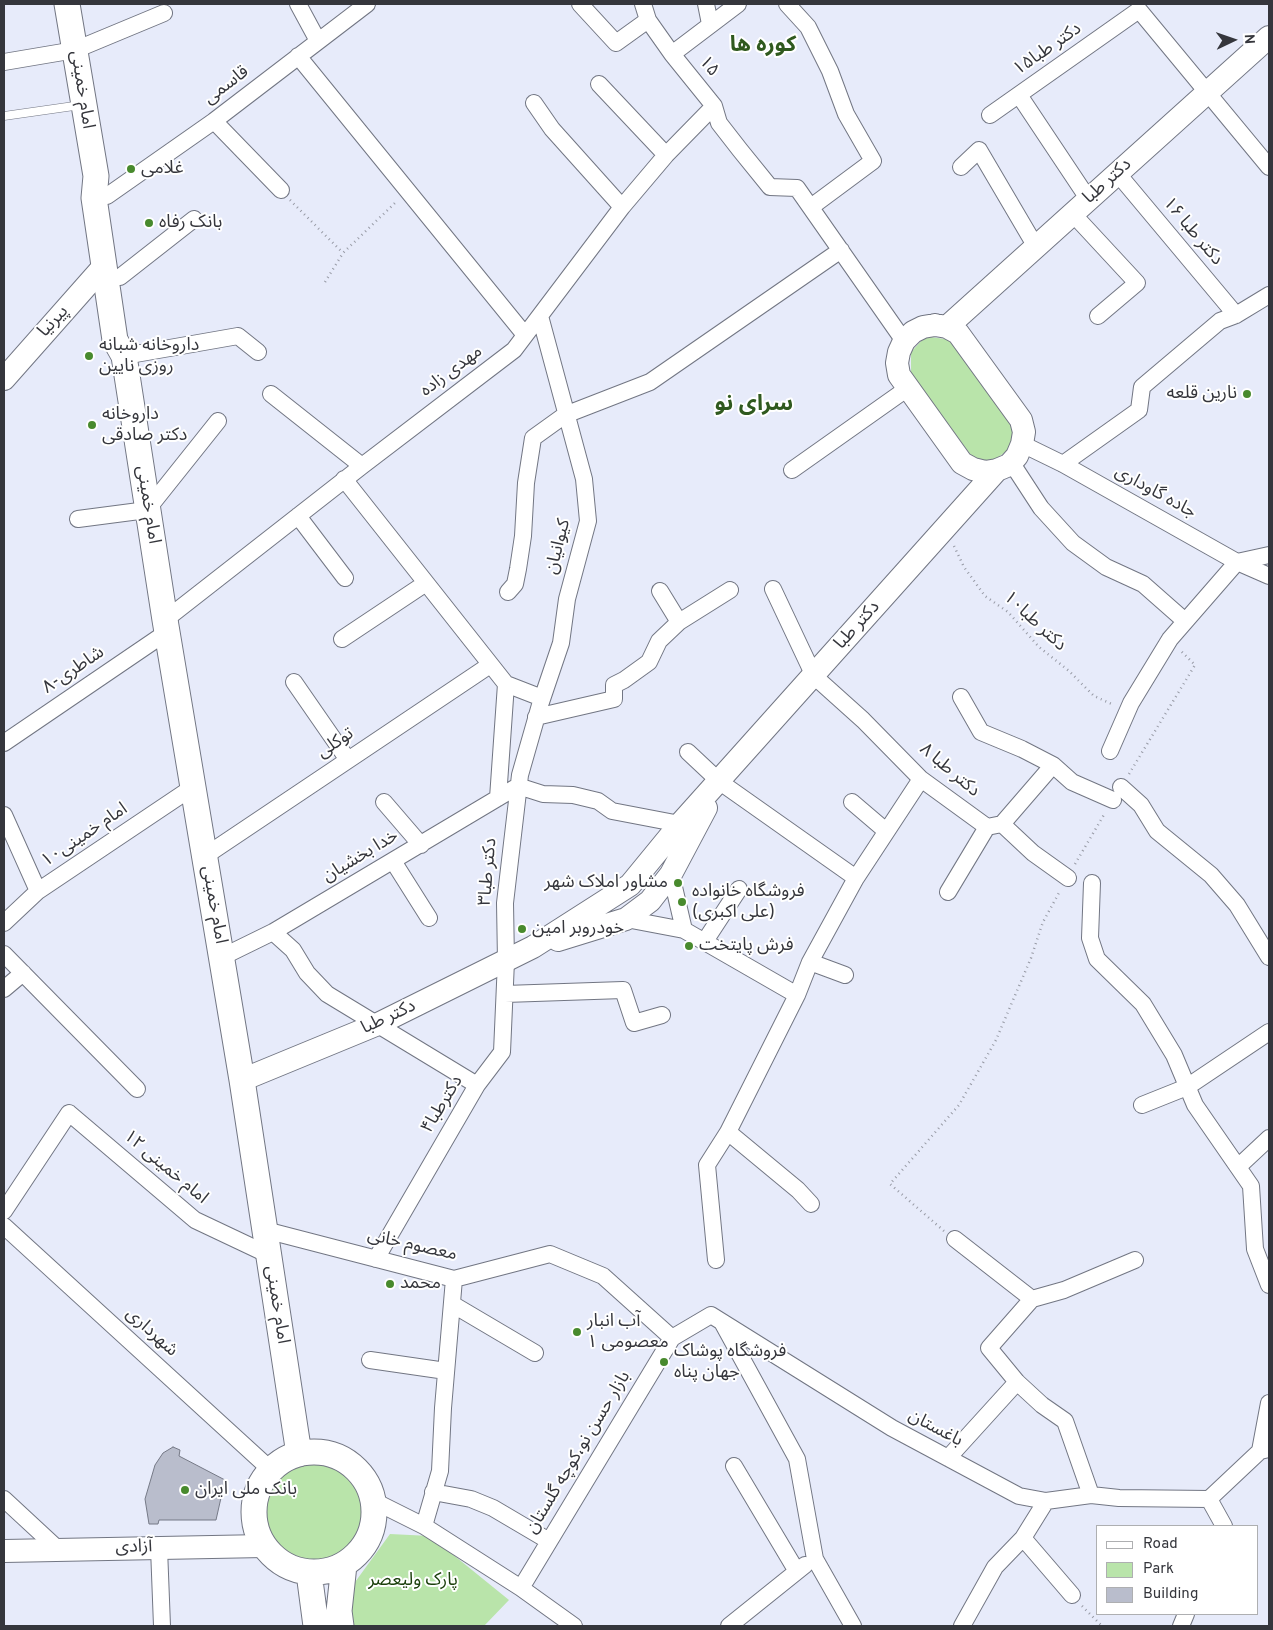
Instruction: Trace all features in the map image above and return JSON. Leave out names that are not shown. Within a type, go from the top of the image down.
[{"type":"main road","name":"امام خمینی","points":[[68,4],[83,104],[102,186],[94,198],[112,271],[115,340],[124,356],[147,510],[242,1080],[299,1454]]},
{"type":"main road","points":[[319,1452],[339,1457],[356,1469],[368,1484],[374,1501],[374,1520],[369,1538],[358,1554],[344,1565],[326,1572],[309,1573],[284,1564],[264,1546],[256,1527],[254,1506],[260,1486],[272,1470],[284,1460],[299,1454],[319,1452]]},
{"type":"main road","points":[[341,1626],[339,1611],[344,1565]]},
{"type":"main road","points":[[309,1573],[316,1626]]},
{"type":"street","points":[[298,4],[318,42]]},
{"type":"street","name":"قاسمی","points":[[102,186],[214,121],[367,4]]},
{"type":"street","points":[[580,4],[616,44],[648,20]]},
{"type":"street","name":"۱۵","points":[[643,4],[648,20],[672,54],[714,106],[719,123],[770,187],[797,188],[810,207]]},
{"type":"street","points":[[706,4],[710,24]]},
{"type":"street","points":[[672,54],[738,4]]},
{"type":"street","points":[[787,4],[808,27],[830,72],[846,114],[873,161],[810,207],[904,341]]},
{"type":"street","name":"دکتر طبا۱۵","points":[[990,115],[1139,10],[1207,94]]},
{"type":"street","points":[[4,62],[74,50],[164,13]]},
{"type":"street","name":"دکتر طبا","points":[[947,327],[1269,37]]},
{"type":"street","points":[[298,56],[409,190],[525,335]]},
{"type":"street","points":[[599,84],[666,155]]},
{"type":"street","points":[[1207,94],[1269,167]]},
{"type":"street","points":[[1019,95],[1081,207],[1137,283],[1098,316]]},
{"type":"street","points":[[534,103],[552,129],[622,208]]},
{"type":"street","name":"مهدی زاده","points":[[166,626],[298,516],[514,350],[622,208],[666,155],[714,106]]},
{"type":"street","points":[[214,121],[280,190]]},
{"type":"street","points":[[961,167],[979,150],[1036,247]]},
{"type":"street","name":"دکتر طبا ۱۶","points":[[1118,174],[1236,315]]},
{"type":"street","points":[[112,271],[194,219]]},
{"type":"street","points":[[508,592],[515,584],[518,568],[523,536],[526,483],[533,438],[565,416],[650,382],[841,250]]},
{"type":"street","name":"پیرنیا","points":[[4,379],[112,271]]},
{"type":"street","points":[[1063,464],[1139,410],[1142,387],[1220,321],[1236,315],[1269,294]]},
{"type":"street","name":"کیوانیان","points":[[518,786],[542,698],[561,643],[567,599],[588,522],[584,480],[565,416],[540,316]]},
{"type":"street","points":[[935,325],[947,327],[958,332],[1021,420],[1024,432],[1010,459],[985,472],[973,469],[962,463],[899,376],[897,363],[904,341],[913,332],[923,327],[935,325]]},
{"type":"street","points":[[124,356],[238,336],[258,352]]},
{"type":"street","points":[[792,470],[908,388]]},
{"type":"street","points":[[270,394],[362,466]]},
{"type":"street","points":[[78,520],[147,510],[218,421]]},
{"type":"street","points":[[1010,459],[1041,508],[1073,543],[1106,567],[1143,584],[1185,621]]},
{"type":"street","name":"دکتر طبا","points":[[242,1080],[378,1024],[506,961],[533,947],[630,885],[680,824],[720,782],[945,529],[1010,459]]},
{"type":"street","name":"جاده گاوداری","points":[[1010,459],[1063,464],[1237,562],[1269,576]]},
{"type":"street","points":[[344,480],[506,684],[542,698]]},
{"type":"street","points":[[298,516],[345,578]]},
{"type":"street","points":[[1110,750],[1128,712],[1170,639],[1237,562],[1269,555]]},
{"type":"street","points":[[342,640],[426,583]]},
{"type":"street","points":[[773,589],[814,676]]},
{"type":"street","points":[[536,718],[614,699],[614,685],[649,662],[659,641],[679,622],[730,590]]},
{"type":"street","points":[[660,591],[679,622]]},
{"type":"street","name":"۸-شاطری","points":[[4,743],[166,626]]},
{"type":"street","name":"توکلی","points":[[205,856],[490,665]]},
{"type":"street","name":"دکتر طبا ۸","points":[[814,676],[900,756],[920,778],[994,825],[1068,878]]},
{"type":"street","points":[[294,682],[348,760]]},
{"type":"street","points":[[498,798],[506,684]]},
{"type":"street","points":[[961,697],[981,732],[1022,749],[1053,765],[1072,782],[1117,794],[1141,805],[1157,831],[1211,875],[1237,905],[1269,957]]},
{"type":"street","points":[[688,752],[720,782],[856,878]]},
{"type":"street","points":[[948,892],[994,825],[1053,765]]},
{"type":"street","points":[[716,1260],[707,1164],[728,1132],[797,995],[810,962],[856,878],[920,778]]},
{"type":"street","name":"دکتر طبا","points":[[533,947],[626,919],[650,901],[671,874],[720,782]]},
{"type":"street","points":[[518,786],[543,794],[573,795],[598,801],[612,811],[680,824]]},
{"type":"street","name":"خدا بخشیان","points":[[222,957],[273,932],[518,786]]},
{"type":"street","name":"دکتر طبا۳","points":[[506,961],[505,903],[518,786]]},
{"type":"street","name":"امام خمینی۱۰","points":[[4,923],[38,891],[193,788]]},
{"type":"street","points":[[384,802],[420,845]]},
{"type":"street","points":[[852,802],[886,831]]},
{"type":"street","points":[[4,815],[38,891]]},
{"type":"street","points":[[392,861],[428,918]]},
{"type":"street","points":[[671,874],[684,930]]},
{"type":"street","points":[[1092,884],[1090,938],[1097,959],[1143,1004],[1174,1056],[1195,1104],[1251,1186],[1254,1249],[1269,1285]]},
{"type":"street","points":[[630,885],[650,901]]},
{"type":"street","points":[[705,941],[739,889]]},
{"type":"street","points":[[626,919],[684,930],[797,995]]},
{"type":"street","points":[[273,932],[292,950],[307,973],[327,994],[477,1085]]},
{"type":"street","points":[[4,954],[138,1089]]},
{"type":"street","name":"دکترطبا۴","points":[[376,1259],[477,1085],[502,1052],[506,961]]},
{"type":"street","points":[[810,962],[845,975]]},
{"type":"street","points":[[4,989],[23,973]]},
{"type":"street","points":[[505,994],[623,990],[634,1023],[662,1015]]},
{"type":"street","points":[[1142,1105],[1187,1087],[1269,1032]]},
{"type":"street","name":"امام خمینی ۱۲","points":[[4,1211],[69,1113],[195,1220],[269,1255]]},
{"type":"street","points":[[728,1132],[798,1190],[811,1204]]},
{"type":"street","points":[[1238,1167],[1269,1138]]},
{"type":"street","name":"شهرداری","points":[[4,1226],[272,1470]]},
{"type":"street","name":"معصوم خانی","points":[[265,1230],[454,1279],[550,1254],[603,1276],[672,1338]]},
{"type":"street","points":[[955,1240],[1032,1299]]},
{"type":"street","points":[[1091,1495],[1065,1422],[1042,1405],[1017,1382],[989,1348],[1032,1299],[1064,1290],[1134,1260]]},
{"type":"street","points":[[424,1526],[440,1471],[454,1279]]},
{"type":"street","points":[[452,1304],[535,1353]]},
{"type":"street","name":"باغستان","points":[[672,1338],[711,1315],[892,1428],[1019,1496],[1046,1501],[1091,1495],[1209,1499]]},
{"type":"street","points":[[722,1322],[797,1459],[815,1559],[853,1626]]},
{"type":"street","name":"بازار حسن نو،کوچه گلستان","points":[[521,1588],[672,1338]]},
{"type":"street","points":[[370,1360],[446,1371]]},
{"type":"street","points":[[948,1458],[1017,1382]]},
{"type":"street","points":[[1223,1525],[1209,1499],[1265,1450],[1269,1403]]},
{"type":"street","points":[[734,1466],[796,1570]]},
{"type":"street","points":[[433,1492],[471,1499],[493,1508],[549,1542]]},
{"type":"street","points":[[4,1499],[59,1550]]},
{"type":"street","points":[[374,1501],[424,1526],[521,1588],[574,1626]]},
{"type":"street","points":[[962,1626],[995,1567],[1023,1538],[1046,1501]]},
{"type":"street","points":[[1023,1538],[1072,1595]]},
{"type":"street","name":"آزادی","points":[[4,1551],[264,1546]]},
{"type":"street","points":[[160,1548],[162,1626]]},
{"type":"street","points":[[728,1626],[796,1570],[815,1559]]},
{"type":"lane","points":[[4,116],[83,104]]},
{"type":"path","points":[[280,190],[344,253]]},
{"type":"path","points":[[325,282],[344,253],[409,190]]},
{"type":"path","name":"دکتر طبا۱۰","points":[[945,529],[964,567],[985,596],[1008,612],[1039,647],[1069,671],[1094,696],[1128,712]]},
{"type":"path","points":[[955,1240],[890,1184],[958,1105],[992,1048],[1031,958],[1043,922],[1195,665],[1170,639]]},
{"type":"path","points":[[1072,1595],[1102,1626]]},
{"type":"green space","points":[[931,337],[952,340],[1011,422],[1014,434],[1012,442],[1008,450],[993,461],[984,462],[975,459],[970,454],[911,373],[911,352],[923,339]]},
{"type":"green space","points":[[314,1462],[333,1466],[349,1477],[360,1493],[364,1512],[360,1531],[349,1547],[333,1558],[314,1562],[295,1558],[279,1547],[268,1531],[264,1512],[268,1493],[279,1477],[295,1466]]},
{"type":"green space","name":"پارک ولیعصر","points":[[390,1534],[430,1536],[509,1600],[484,1626],[346,1626],[342,1600]]},
{"type":"building","name":"بانک ملی ایران","points":[[173,1447],[180,1450],[179,1456],[225,1480],[216,1520],[159,1520],[158,1524],[149,1524],[145,1499],[155,1465],[163,1453]]},
{"type":"place","name":"غلامی","points":[[131,169]]},
{"type":"place","name":"بانک رفاه","points":[[149,223]]},
{"type":"place","name":"داروخانه شبانه روزی نایین","points":[[89,356]]},
{"type":"place","name":"نارین قلعه","points":[[1247,394]]},
{"type":"place","name":"داروخانه دکتر صادقی","points":[[92,425]]},
{"type":"place","name":"مشاور املاک شهر","points":[[678,883]]},
{"type":"place","name":"فروشگاه خانواده (علی اکبری)","points":[[682,902]]},
{"type":"place","name":"خودروبر امین","points":[[522,929]]},
{"type":"place","name":"فرش پایتخت","points":[[689,946]]},
{"type":"place","name":"محمد","points":[[390,1284]]},
{"type":"place","name":"آب انبار معصومی ۱","points":[[577,1332]]},
{"type":"place","name":"فروشگاه پوشاک جهان پناه","points":[[664,1362]]},
{"type":"place","name":"بانک ملی ایران","points":[[185,1490]]},
{"type":"district","name":"کوره ها","points":[[763,47]]},
{"type":"district","name":"سرای نو","points":[[754,406]]}]
